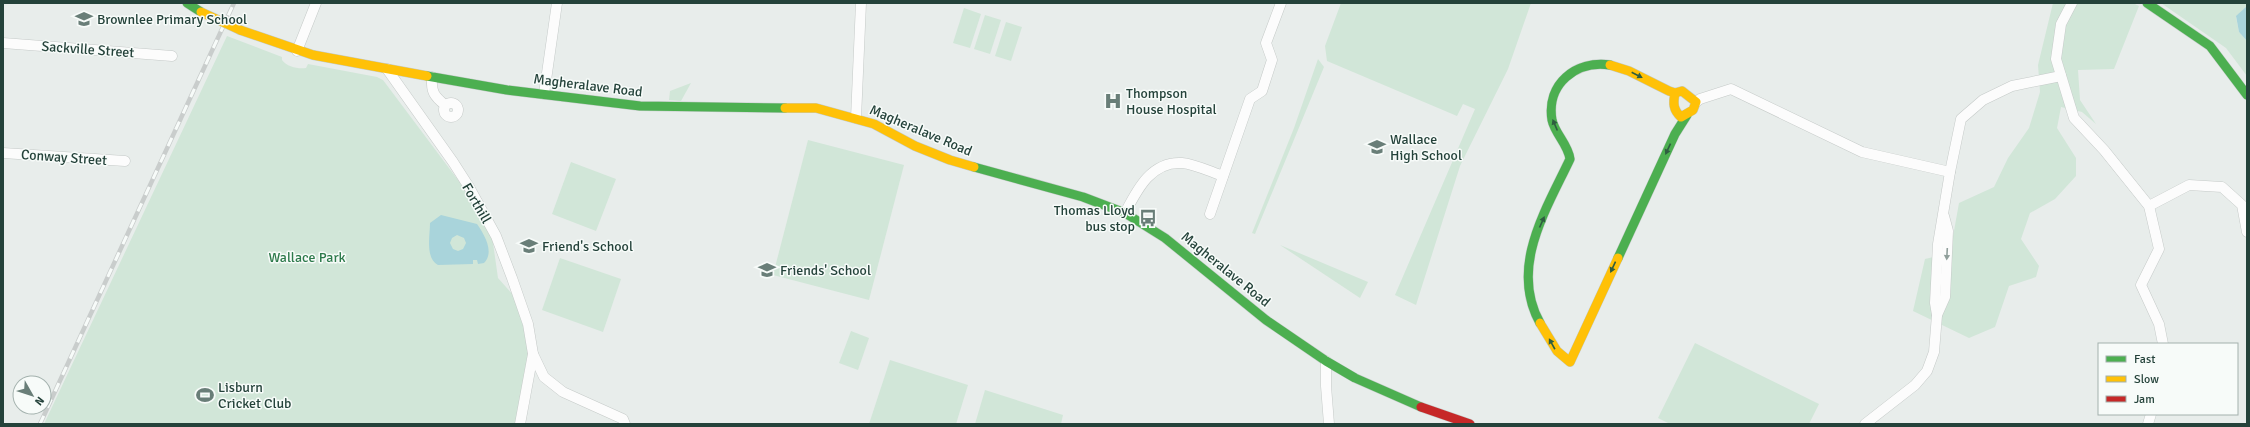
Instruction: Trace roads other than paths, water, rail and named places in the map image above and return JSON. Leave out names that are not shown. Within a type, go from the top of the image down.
[{"type":"street","name":"Magheralave Road","points":[[187,3],[201,12],[240,30],[297,51],[432,77],[544,94],[640,106],[713,108],[808,107],[875,124],[915,146],[950,160],[1083,197],[1125,213],[1165,238],[1262,317],[1326,361],[1385,392],[1453,422],[1470,424]]},
{"type":"street","points":[[297,51],[316,3]]},
{"type":"street","points":[[544,94],[558,3]]},
{"type":"street","points":[[856,118],[861,3]]},
{"type":"street","points":[[1210,214],[1250,99],[1262,91],[1272,60],[1266,44],[1281,3]]},
{"type":"street","points":[[2072,3],[2061,24],[2056,59],[2074,118],[2104,150],[2149,206],[2159,250],[2141,285],[2159,324],[2163,343]]},
{"type":"street","points":[[2147,3],[2210,46],[2247,95]]},
{"type":"street","name":"Sackville Street","points":[[3,43],[172,56]]},
{"type":"street","points":[[1687,115],[1675,134],[1570,362],[1558,354],[1552,345],[1530,302],[1527,282],[1528,263],[1537,233],[1570,160],[1570,151],[1552,121],[1554,94],[1566,77],[1575,69],[1587,64],[1623,68],[1675,93],[1682,91],[1696,102]]},
{"type":"street","name":"Forthill","points":[[387,69],[453,162],[496,236],[528,324],[533,354],[544,377],[563,392],[623,419],[625,424]]},
{"type":"street","points":[[1865,424],[1915,385],[1927,371],[1934,352],[1937,315],[1935,303],[1938,244],[1944,216],[1950,172],[1961,119],[1983,100],[2012,86],[2061,76]]},
{"type":"street","points":[[432,77],[432,91],[434,96],[445,106]]},
{"type":"street","points":[[1675,93],[1674,109],[1681,117],[1694,110],[1696,102],[1700,99],[1731,89],[1862,152],[1950,172]]},
{"type":"street","name":"Conway Street","points":[[3,153],[125,161]]},
{"type":"street","points":[[1125,213],[1137,190],[1154,170],[1166,165],[1182,163],[1223,176]]},
{"type":"street","points":[[2149,206],[2189,185],[2222,187],[2242,205],[2247,232]]},
{"type":"street","name":"Forthill","points":[[520,424],[533,354]]},
{"type":"street","points":[[1326,361],[1329,424]]},
{"type":"water","points":[[2247,6],[2247,41],[2239,32],[2236,16]]},
{"type":"water","points":[[441,215],[477,224],[487,243],[489,254],[487,259],[484,263],[478,264],[477,260],[473,260],[473,264],[438,265],[434,262],[430,252],[430,223]],"holes":[[[457,235],[464,238],[466,243],[463,249],[458,251],[453,249],[450,243],[452,238]]]},
{"type":"railway","points":[[40,424],[234,3]]},
{"type":"place","name":"Brownlee Primary School","points":[[84,19]]},
{"type":"place","name":"Thompson House Hospital","points":[[1113,101]]},
{"type":"place","name":"Wallace High School","points":[[1377,147]]},
{"type":"place","name":"Thomas Lloyd bus stop","points":[[1148,218]]},
{"type":"place","name":"Friend's School","points":[[529,246]]},
{"type":"place","name":"Friends' School","points":[[767,270]]},
{"type":"place","name":"Lisburn Cricket Club","points":[[205,395]]},
{"type":"park label","name":"Wallace Park","points":[[307,257]]}]
